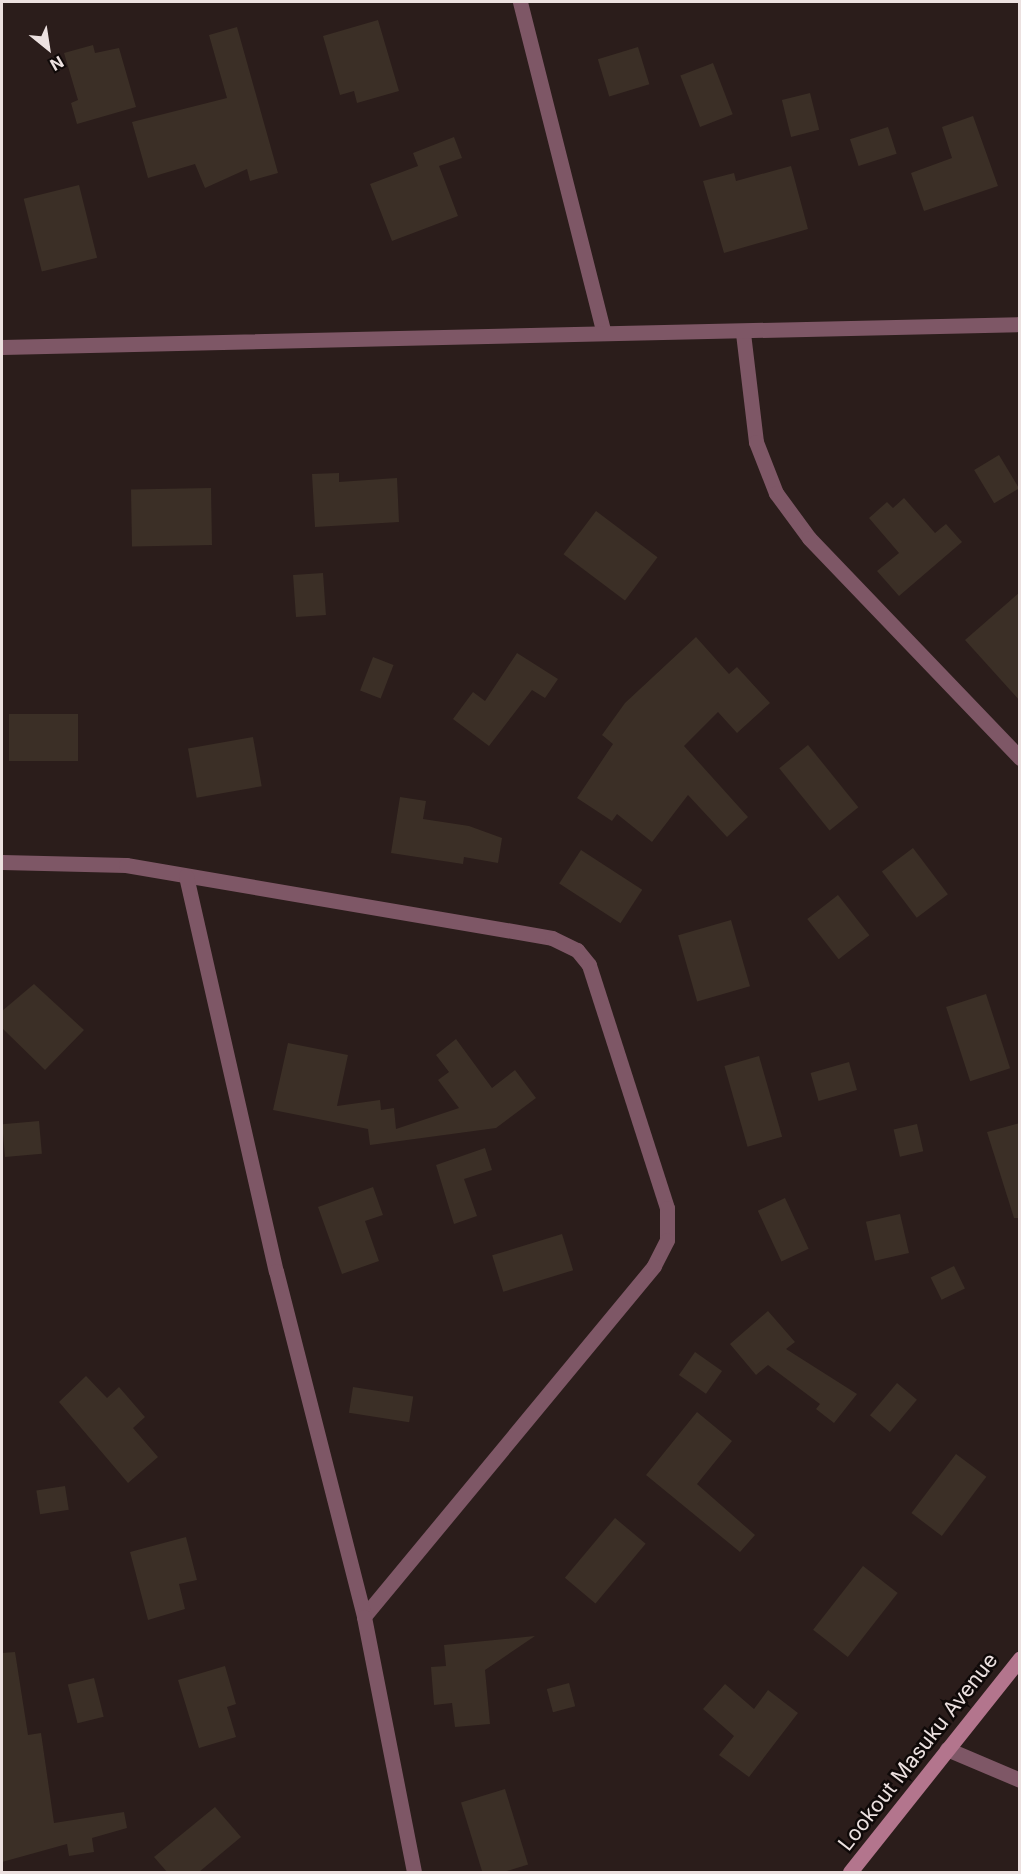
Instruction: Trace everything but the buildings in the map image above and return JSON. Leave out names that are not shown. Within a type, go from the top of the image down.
[{"type":"street","points":[[520,2],[604,333]]},
{"type":"street","points":[[2,347],[604,333],[743,333],[1020,324]]},
{"type":"street","points":[[743,333],[756,442],[776,493],[808,538],[1020,758]]},
{"type":"street","points":[[2,862],[126,865],[552,938],[577,950],[600,989],[667,1208],[667,1240],[654,1266],[364,1617]]},
{"type":"street","points":[[186,876],[276,1271],[364,1617],[414,1872]]},
{"type":"street","name":"Lookout Masuku Avenue","points":[[850,1872],[1020,1658]]},
{"type":"street","points":[[947,1749],[1020,1780]]}]
